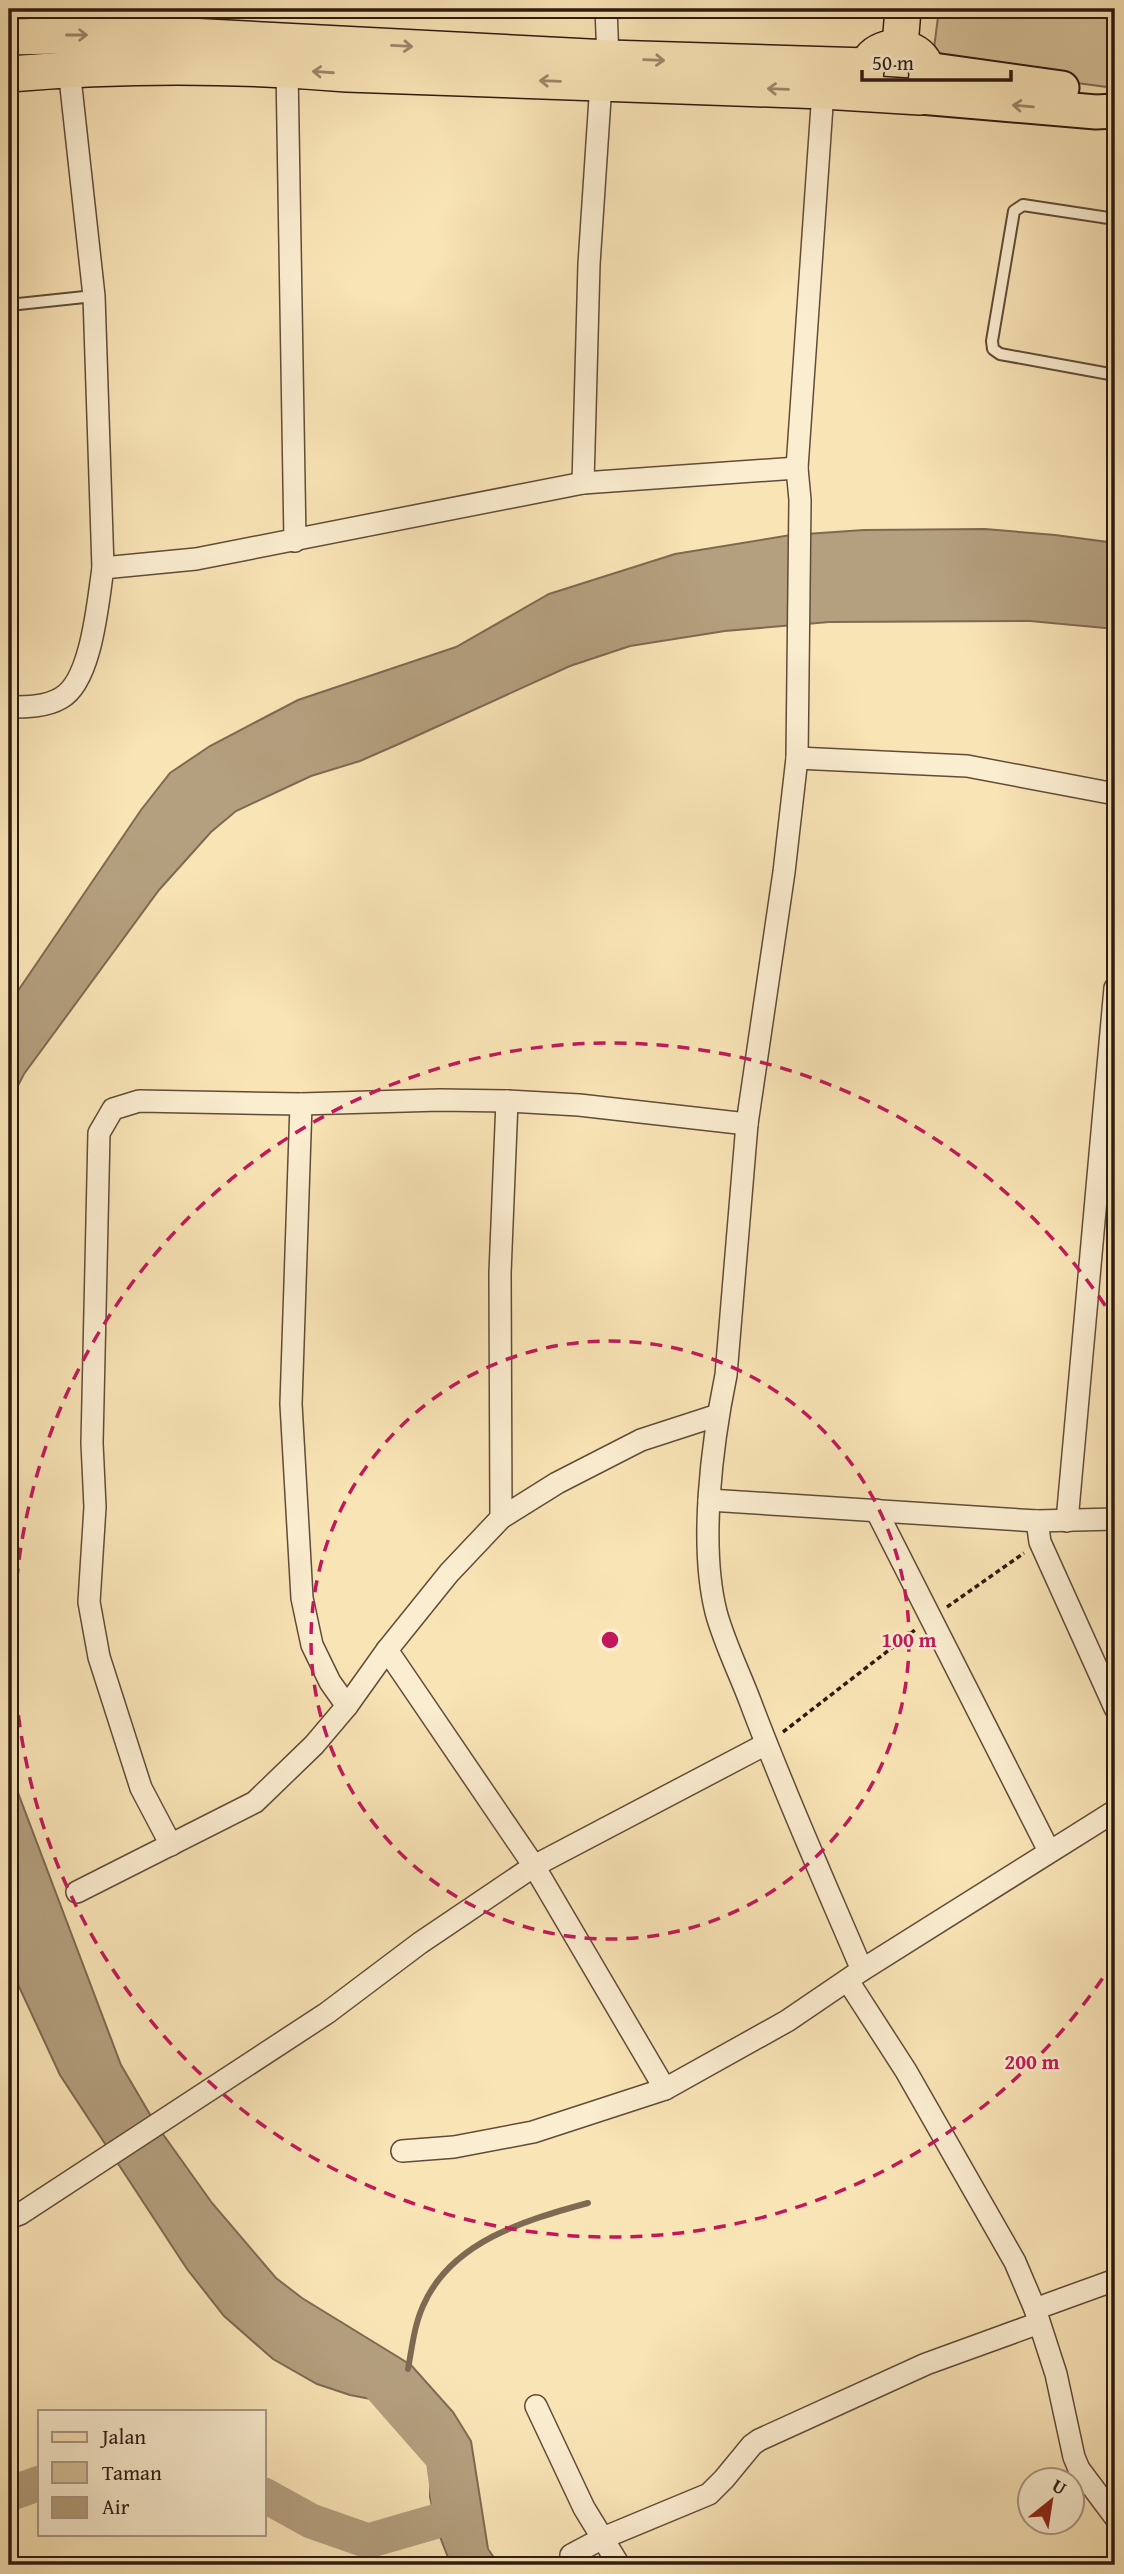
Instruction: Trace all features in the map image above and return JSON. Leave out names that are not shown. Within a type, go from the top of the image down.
[{"type":"highway","points":[[900,46],[904,9]]},
{"type":"highway","points":[[9,37],[150,34],[605,70],[823,91],[869,80]]},
{"type":"highway","points":[[9,74],[69,69],[605,70],[923,83],[922,59],[911,50],[900,46],[889,47],[877,52],[869,80]]},
{"type":"main road","points":[[923,83],[1099,93],[1115,98]]},
{"type":"main road","points":[[923,83],[1096,112],[1115,111]]},
{"type":"street","points":[[583,483],[589,264],[605,70],[606,9]]},
{"type":"street","points":[[9,707],[36,707],[62,698],[78,682],[91,640],[103,568],[94,296],[69,69]]},
{"type":"street","points":[[287,69],[295,541]]},
{"type":"street","points":[[823,91],[797,468],[800,500],[797,758],[784,873],[747,1124],[726,1375],[718,1415],[709,1500],[710,1572],[716,1612],[855,1976],[1015,2262],[1056,2374],[1074,2457],[1079,2469],[1115,2517]]},
{"type":"street","points":[[103,568],[196,559],[583,483],[797,468]]},
{"type":"street","points":[[797,758],[967,766],[1115,794]]},
{"type":"street","points":[[1067,1521],[1108,1158],[1115,988]]},
{"type":"street","points":[[172,1844],[141,1788],[99,1657],[89,1602],[95,1507],[92,1443],[99,1133],[113,1109],[139,1101],[301,1104],[507,1101],[579,1105],[747,1124]]},
{"type":"street","points":[[501,1518],[500,1273],[507,1101]]},
{"type":"street","points":[[301,1104],[291,1404],[302,1598],[312,1645],[330,1682],[347,1706]]},
{"type":"street","points":[[76,1892],[256,1802],[314,1745],[449,1573],[501,1518],[558,1483],[641,1440],[718,1415]]},
{"type":"street","points":[[709,1500],[876,1510],[1038,1532],[1067,1521],[1115,1519]]},
{"type":"street","points":[[876,1510],[1049,1851]]},
{"type":"street","points":[[1038,1532],[1115,1708]]},
{"type":"street","points":[[387,1650],[534,1866],[665,2090]]},
{"type":"street","points":[[9,2218],[20,2214],[327,2013],[420,1943],[534,1866],[766,1744]]},
{"type":"street","points":[[402,2151],[454,2147],[533,2132],[665,2090],[787,2021],[1115,1811]]},
{"type":"street","points":[[571,2555],[603,2538],[709,2494],[752,2445],[760,2440],[1115,2280]]},
{"type":"street","points":[[536,2406],[584,2508],[619,2565]]},
{"type":"lane","points":[[1115,219],[1023,205],[1018,207],[1014,211],[992,341],[993,349],[1000,354],[1115,375]]},
{"type":"lane","points":[[9,305],[94,296]]},
{"type":"path","points":[[766,1744],[1038,1532]]},
{"type":"green space","points":[[939,9],[1115,9],[1115,88],[932,64]]},
{"type":"water","points":[[985,529],[1115,543],[1115,629],[1030,621],[829,622],[725,631],[630,646],[570,666],[360,761],[311,776],[236,811],[211,832],[159,890],[24,1074],[9,1103],[9,1004],[141,810],[170,773],[210,746],[298,700],[456,647],[549,594],[675,554],[791,535],[864,530]]},
{"type":"water","points":[[9,1769],[121,2065],[155,2123],[212,2203],[276,2278],[302,2298],[411,2365],[453,2412],[471,2441],[488,2549],[499,2565],[451,2565],[437,2529],[430,2497],[431,2441],[404,2412],[381,2401],[350,2395],[317,2384],[273,2359],[224,2316],[187,2269],[60,2075],[9,1965]]},
{"type":"waterway","points":[[408,2369],[415,2329],[423,2306],[452,2265],[471,2249],[516,2226],[588,2203]]},
{"type":"waterway","points":[[371,2376],[443,2458],[451,2517],[476,2565]]},
{"type":"waterway","points":[[9,2494],[38,2484]]},
{"type":"waterway","points":[[266,2496],[311,2521],[368,2541],[451,2517]]}]
